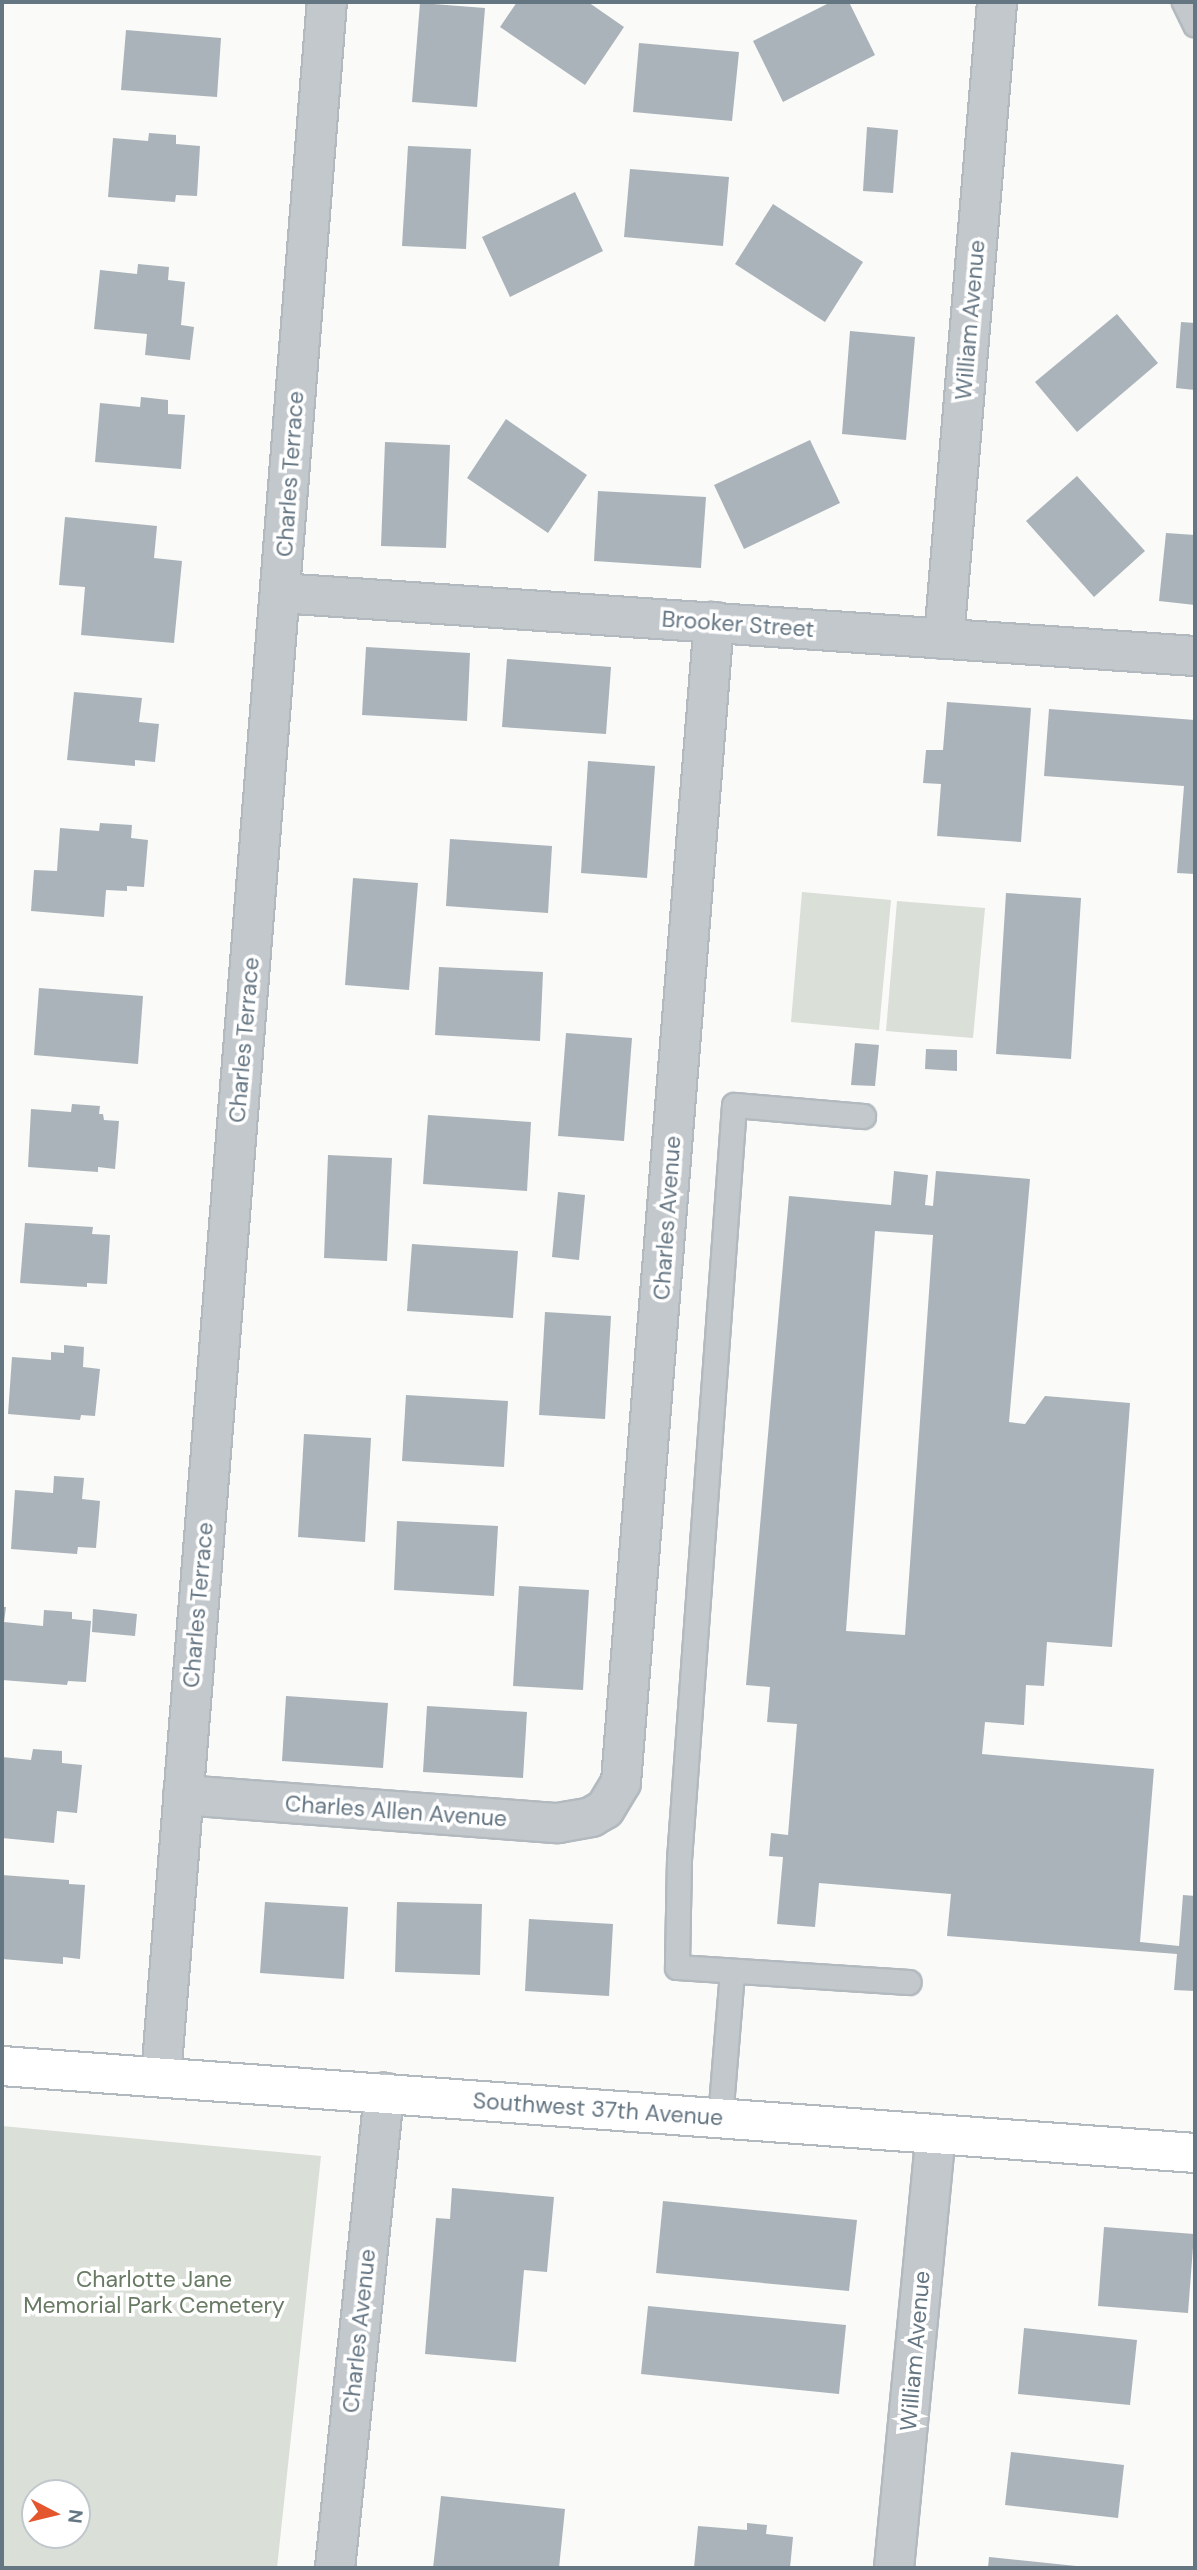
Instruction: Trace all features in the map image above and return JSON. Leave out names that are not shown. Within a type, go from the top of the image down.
[{"type":"main road","name":"Southwest 37th Avenue","points":[[2,2066],[1195,2152]]},
{"type":"street","name":"Charles Terrace","points":[[161,2077],[327,2]]},
{"type":"street","name":"William Avenue","points":[[944,639],[997,2]]},
{"type":"street","name":"Brooker Street","points":[[280,593],[1195,656]]},
{"type":"street","name":"Charles Avenue","points":[[605,1809],[621,1782],[625,1766],[714,622]]},
{"type":"street","name":"Charles Allen Avenue","points":[[183,1795],[558,1824],[591,1817],[605,1809]]},
{"type":"street","name":"Charles Avenue","points":[[335,2568],[384,2093]]},
{"type":"street","name":"William Avenue","points":[[894,2568],[936,2134]]},
{"type":"lane","points":[[1184,2],[1195,25]]},
{"type":"lane","points":[[863,1116],[734,1105],[679,1859],[677,1968],[909,1982]]},
{"type":"lane","points":[[720,2118],[732,1972]]},
{"type":"green space","points":[[802,892],[891,900],[879,1030],[791,1022]]},
{"type":"green space","points":[[897,901],[985,908],[973,1038],[886,1031]]},
{"type":"green space","name":"Charlotte Jane Memorial Park Cemetery","points":[[2,2126],[321,2156],[277,2568],[2,2568]]},
{"type":"building","points":[[517,2],[588,2],[624,27],[585,85],[500,27]]},
{"type":"building","points":[[831,2],[849,2],[875,55],[783,102],[753,41]]},
{"type":"building","points":[[420,3],[485,8],[477,107],[412,102]]},
{"type":"building","points":[[126,30],[221,38],[217,97],[121,90]]},
{"type":"building","points":[[639,43],[739,52],[732,121],[633,112]]},
{"type":"building","points":[[867,127],[898,130],[893,193],[863,191]]},
{"type":"building","points":[[149,133],[176,135],[176,144],[200,146],[197,196],[176,195],[175,202],[108,197],[113,138],[148,141]]},
{"type":"building","points":[[408,146],[471,149],[466,249],[402,246]]},
{"type":"building","points":[[630,169],[729,177],[723,246],[624,237]]},
{"type":"building","points":[[575,192],[603,251],[510,297],[482,237]]},
{"type":"building","points":[[773,204],[863,262],[825,322],[735,264]]},
{"type":"building","points":[[138,264],[169,267],[168,280],[185,282],[181,325],[194,327],[190,360],[145,355],[147,334],[94,329],[100,270],[137,274]]},
{"type":"building","points":[[1117,314],[1158,363],[1077,432],[1035,382]]},
{"type":"building","points":[[1181,322],[1195,323],[1195,390],[1176,388]]},
{"type":"building","points":[[850,331],[915,337],[906,440],[842,434]]},
{"type":"building","points":[[141,397],[168,400],[168,414],[185,415],[181,469],[95,462],[100,403],[140,407]]},
{"type":"building","points":[[506,419],[587,475],[548,533],[467,478]]},
{"type":"building","points":[[810,440],[840,503],[744,549],[714,485]]},
{"type":"building","points":[[385,442],[450,445],[446,548],[381,546]]},
{"type":"building","points":[[1077,476],[1145,551],[1094,597],[1026,521]]},
{"type":"building","points":[[598,491],[706,497],[701,568],[594,561]]},
{"type":"building","points":[[65,517],[157,526],[154,558],[182,561],[174,643],[81,635],[85,587],[59,585]]},
{"type":"building","points":[[1166,533],[1195,535],[1195,605],[1159,601]]},
{"type":"building","points":[[366,647],[470,653],[467,721],[362,715]]},
{"type":"building","points":[[507,659],[611,667],[606,734],[502,727]]},
{"type":"building","points":[[74,692],[142,698],[139,722],[159,724],[155,762],[135,760],[135,766],[67,760]]},
{"type":"building","points":[[947,702],[1031,708],[1021,842],[937,836],[941,784],[923,783],[926,750],[943,750]]},
{"type":"building","points":[[1049,709],[1195,720],[1195,874],[1177,873],[1184,786],[1044,776]]},
{"type":"building","points":[[588,761],[655,766],[647,878],[581,873]]},
{"type":"building","points":[[100,823],[132,825],[131,838],[148,840],[144,887],[127,886],[127,891],[106,890],[104,917],[31,911],[34,870],[57,871],[60,828],[99,831]]},
{"type":"building","points":[[450,839],[552,846],[548,913],[446,906]]},
{"type":"building","points":[[353,878],[418,883],[409,990],[345,985]]},
{"type":"building","points":[[1006,893],[1081,898],[1071,1059],[996,1054]]},
{"type":"building","points":[[439,967],[543,972],[540,1041],[435,1035]]},
{"type":"building","points":[[39,988],[143,996],[138,1064],[34,1055]]},
{"type":"building","points":[[566,1033],[632,1038],[624,1141],[558,1136]]},
{"type":"building","points":[[855,1043],[879,1045],[875,1086],[851,1085]]},
{"type":"building","points":[[926,1049],[957,1050],[957,1071],[925,1069]]},
{"type":"building","points":[[72,1104],[100,1106],[99,1114],[103,1114],[104,1120],[119,1121],[115,1169],[98,1167],[98,1172],[28,1167],[31,1109],[71,1112]]},
{"type":"building","points":[[428,1115],[531,1122],[527,1191],[423,1184]]},
{"type":"building","points":[[328,1155],[392,1158],[387,1261],[324,1258]]},
{"type":"building","points":[[894,1171],[928,1175],[925,1205],[933,1206],[936,1171],[1030,1179],[1009,1422],[1025,1424],[1045,1396],[1130,1403],[1112,1647],[1047,1642],[1044,1686],[1026,1685],[1024,1725],[985,1722],[982,1754],[1154,1769],[1140,1942],[1179,1946],[1183,1895],[1195,1896],[1195,1991],[1174,1990],[1177,1954],[947,1936],[951,1894],[819,1883],[815,1927],[777,1924],[783,1857],[769,1856],[771,1833],[788,1835],[797,1724],[767,1722],[770,1687],[746,1685],[789,1196],[891,1205]],"holes":[[[875,1231],[933,1235],[905,1635],[846,1631]]]},
{"type":"building","points":[[558,1192],[585,1195],[579,1260],[552,1257]]},
{"type":"building","points":[[25,1223],[93,1227],[92,1234],[110,1235],[107,1284],[87,1283],[87,1287],[20,1283]]},
{"type":"building","points":[[412,1244],[518,1251],[513,1318],[407,1311]]},
{"type":"building","points":[[545,1312],[611,1316],[605,1419],[539,1415]]},
{"type":"building","points":[[64,1345],[84,1347],[83,1367],[100,1369],[95,1416],[81,1415],[80,1420],[8,1414],[12,1357],[51,1360],[51,1352],[64,1353]]},
{"type":"building","points":[[406,1395],[508,1401],[504,1467],[402,1461]]},
{"type":"building","points":[[304,1434],[371,1438],[365,1542],[298,1537]]},
{"type":"building","points":[[54,1476],[84,1478],[82,1499],[100,1501],[96,1548],[78,1547],[77,1554],[11,1549],[15,1490],[53,1493]]},
{"type":"building","points":[[397,1521],[498,1526],[494,1596],[394,1590]]},
{"type":"building","points":[[519,1586],[589,1590],[583,1690],[513,1686]]},
{"type":"building","points":[[2,1607],[6,1607],[4,1622],[43,1626],[44,1610],[72,1612],[72,1619],[91,1621],[86,1682],[68,1681],[67,1685],[2,1680]]},
{"type":"building","points":[[93,1609],[137,1614],[135,1636],[92,1632]]},
{"type":"building","points":[[286,1696],[388,1703],[383,1768],[282,1761]]},
{"type":"building","points":[[427,1706],[527,1712],[523,1778],[423,1772]]},
{"type":"building","points":[[33,1749],[62,1751],[62,1763],[82,1765],[77,1813],[57,1811],[54,1843],[2,1838],[2,1757],[31,1760]]},
{"type":"building","points":[[2,1875],[69,1880],[69,1884],[85,1885],[80,1959],[63,1957],[63,1964],[2,1959]]},
{"type":"building","points":[[265,1902],[348,1907],[344,1979],[260,1973]]},
{"type":"building","points":[[397,1902],[482,1904],[480,1975],[395,1972]]},
{"type":"building","points":[[529,1919],[613,1924],[609,1996],[525,1991]]},
{"type":"building","points":[[452,2188],[554,2197],[547,2272],[524,2270],[516,2362],[425,2354],[436,2218],[450,2219]]},
{"type":"building","points":[[663,2201],[857,2220],[849,2291],[656,2273]]},
{"type":"building","points":[[1104,2227],[1194,2234],[1188,2313],[1098,2306]]},
{"type":"building","points":[[648,2306],[846,2325],[839,2394],[641,2374]]},
{"type":"building","points":[[1024,2328],[1137,2340],[1130,2405],[1018,2394]]},
{"type":"building","points":[[1011,2452],[1124,2465],[1118,2518],[1005,2505]]},
{"type":"building","points":[[441,2496],[565,2509],[559,2568],[433,2568]]},
{"type":"building","points":[[747,2523],[767,2525],[766,2534],[793,2537],[790,2568],[694,2568],[698,2526],[747,2530]]},
{"type":"building","points":[[989,2557],[1076,2566],[1076,2568],[988,2568]]}]
